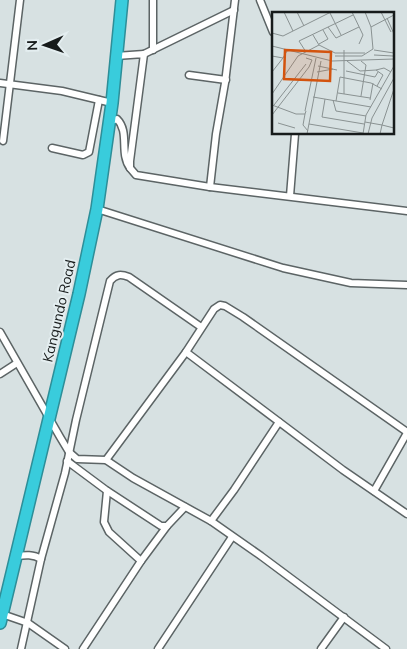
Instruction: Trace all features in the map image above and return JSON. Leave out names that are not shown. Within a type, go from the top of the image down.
[{"type":"highway","name":"Kangundo Road","points":[[1,619],[50,418],[97,210],[112,103],[122,0]]},
{"type":"street","points":[[3,140],[20,0]]},
{"type":"street","points":[[153,0],[153,50]]},
{"type":"street","points":[[210,187],[216,134],[226,80],[235,0]]},
{"type":"street","points":[[260,0],[272,30]]},
{"type":"street","points":[[116,56],[144,54],[234,10]]},
{"type":"street","points":[[130,168],[144,54]]},
{"type":"street","points":[[189,76],[226,80]]},
{"type":"street","points":[[0,83],[62,91],[112,103]]},
{"type":"street","points":[[52,148],[83,155],[90,152],[99,100]]},
{"type":"street","points":[[109,122],[118,119],[123,127],[124,157],[130,168],[140,176],[210,187],[407,211]]},
{"type":"street","points":[[290,196],[295,135]]},
{"type":"street","points":[[97,210],[283,268],[351,283],[407,285]]},
{"type":"street","points":[[21,649],[41,559],[67,461],[108,289],[113,277],[123,274],[129,277],[201,327]]},
{"type":"street","points":[[106,460],[186,352],[216,307],[225,306],[407,433],[374,491]]},
{"type":"street","points":[[0,332],[69,452],[77,459],[106,460],[132,478],[211,522],[386,649]]},
{"type":"street","points":[[186,352],[407,514]]},
{"type":"street","points":[[0,374],[17,363]]},
{"type":"street","points":[[211,522],[279,422]]},
{"type":"street","points":[[67,461],[107,491],[158,524],[167,526]]},
{"type":"street","points":[[107,491],[104,522],[109,532],[141,561]]},
{"type":"street","points":[[83,649],[141,561],[167,526],[185,507]]},
{"type":"street","points":[[158,649],[232,537]]},
{"type":"street","points":[[16,556],[36,556],[41,559]]},
{"type":"street","points":[[321,649],[344,617]]},
{"type":"street","points":[[1,619],[28,623],[65,649]]}]
